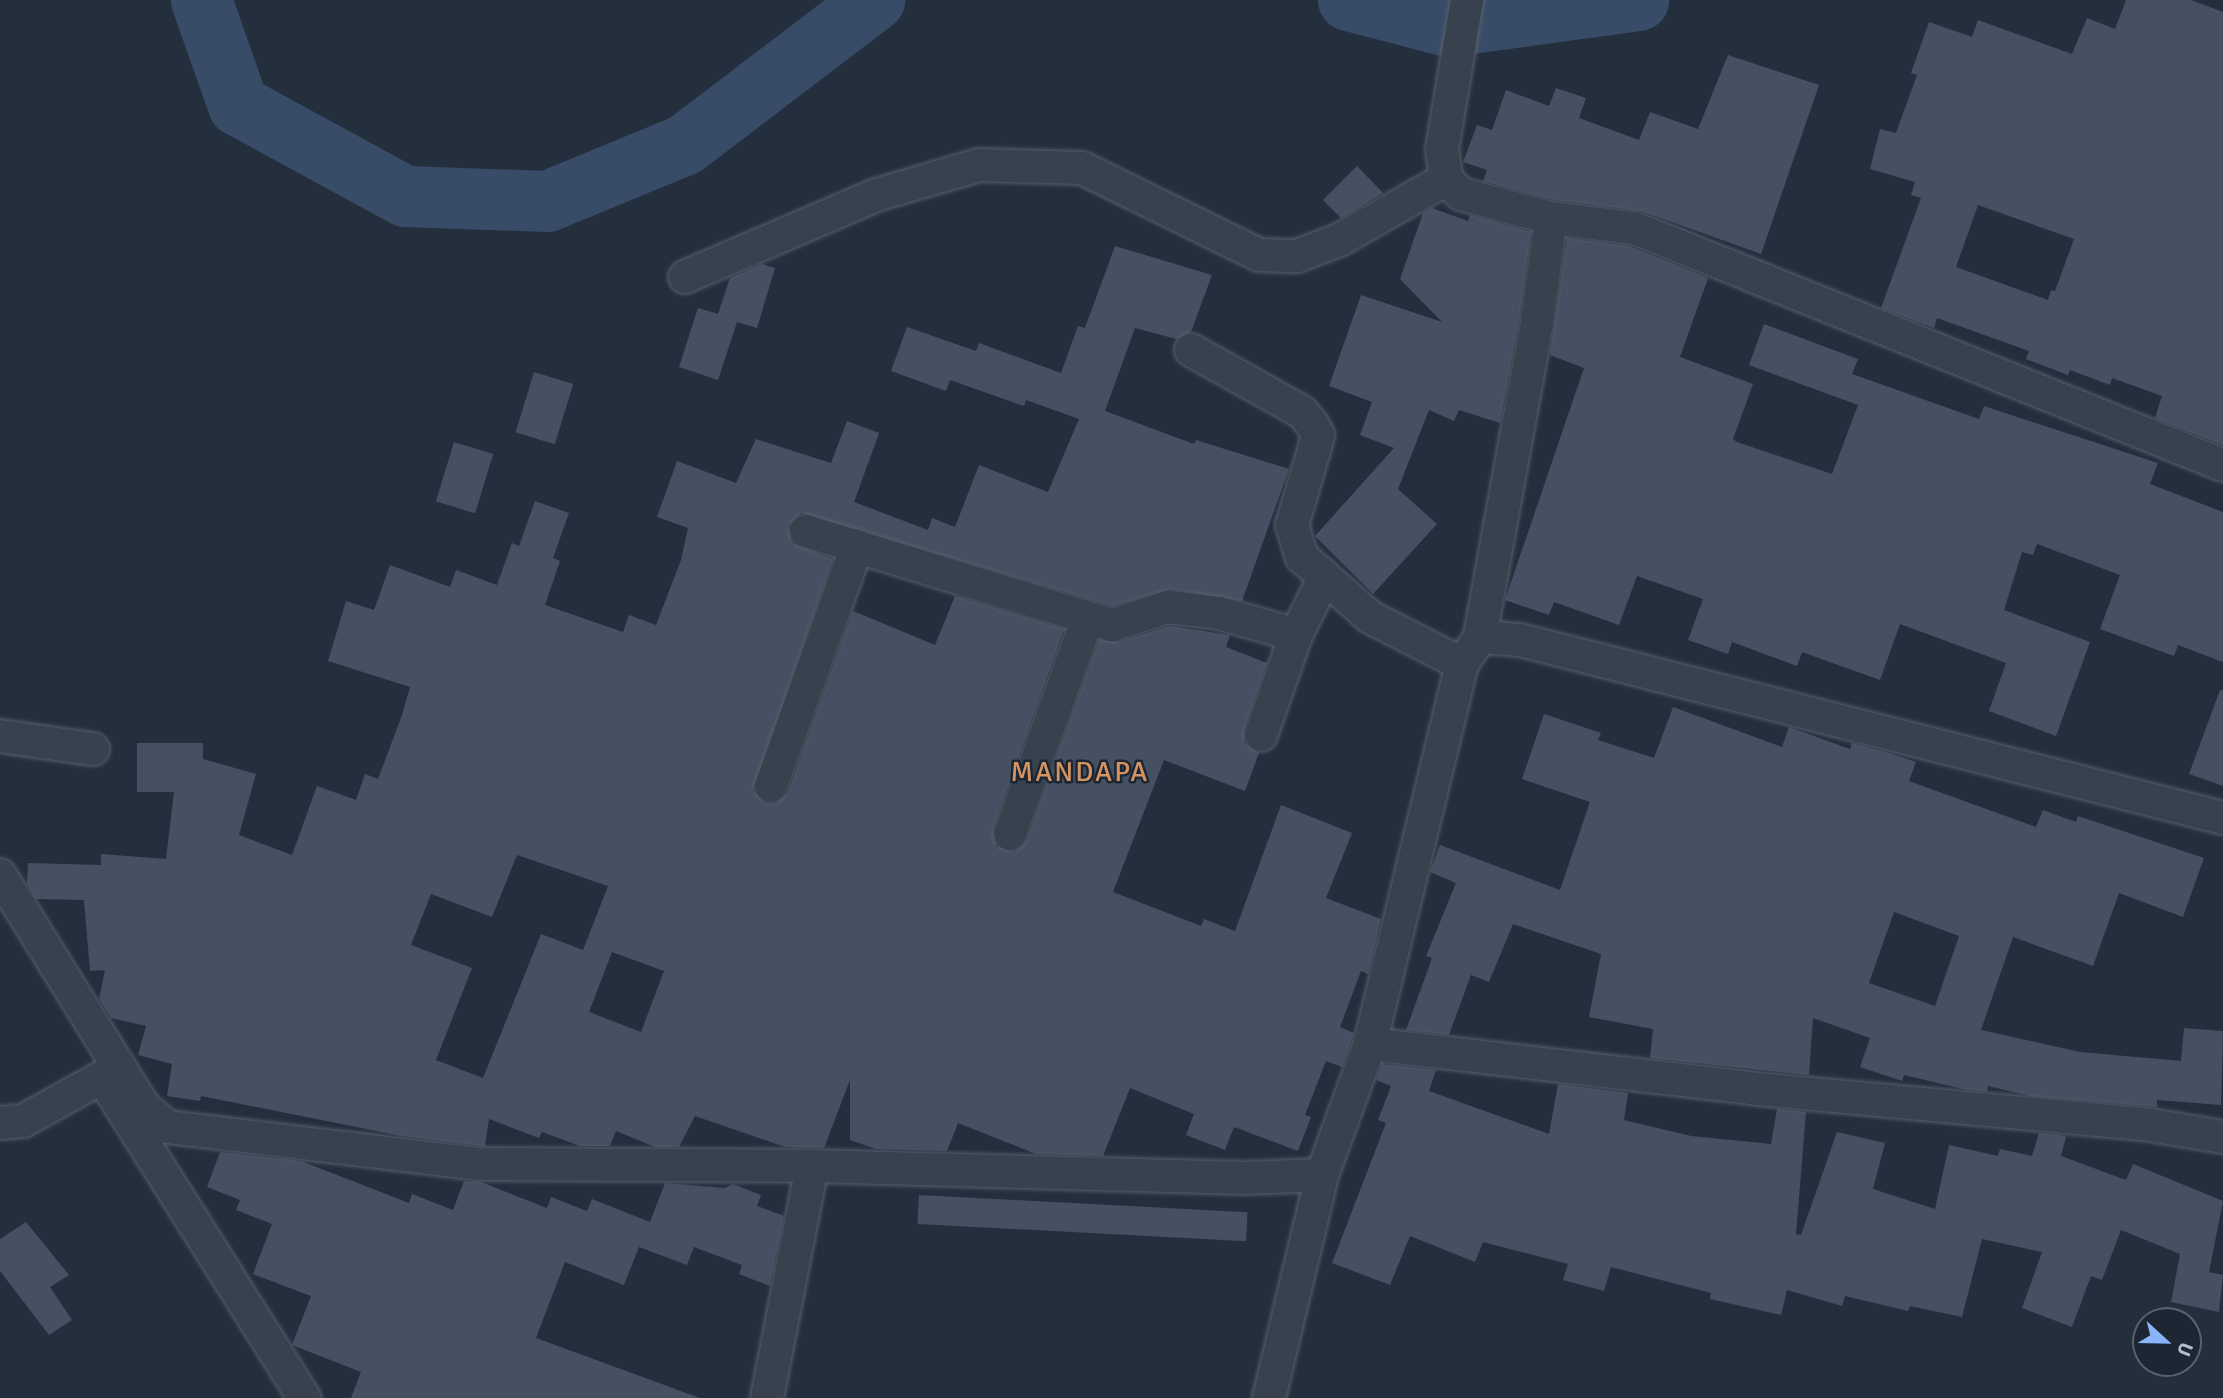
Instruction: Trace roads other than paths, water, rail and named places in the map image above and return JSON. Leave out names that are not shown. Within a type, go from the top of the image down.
[{"type":"street","points":[[1467,0],[1442,149],[1446,179],[1461,194],[1550,218],[1634,228],[2223,466]]},
{"type":"street","points":[[685,277],[876,195],[979,165],[1082,168],[1259,255],[1297,256],[1339,240],[1446,179]]},
{"type":"street","points":[[1269,1398],[1322,1175],[1370,1044],[1462,664],[1480,637],[1537,323],[1550,218]]},
{"type":"street","points":[[1191,350],[1302,412],[1318,435],[1292,525],[1293,538],[1302,557],[1370,617],[1462,664]]},
{"type":"street","points":[[806,531],[1087,620],[1112,625],[1168,607],[1219,613],[1296,635]]},
{"type":"street","points":[[771,786],[857,547]]},
{"type":"street","points":[[1261,735],[1296,635],[1324,579]]},
{"type":"street","points":[[1010,834],[1087,620]]},
{"type":"street","points":[[1480,637],[1520,640],[2223,818]]},
{"type":"street","points":[[0,736],[93,750]]},
{"type":"street","points":[[0,875],[104,1077],[304,1398]]},
{"type":"street","points":[[1370,1044],[1757,1089],[2150,1125],[2223,1137]]},
{"type":"street","points":[[104,1077],[168,1127],[479,1164],[812,1166],[1245,1178],[1322,1175]]},
{"type":"street","points":[[11,1122],[104,1077]]},
{"type":"street","points":[[767,1398],[812,1166]]},
{"type":"waterway","points":[[201,0],[238,105],[405,196],[547,201],[685,144],[874,0]]},
{"type":"waterway","points":[[1348,0],[1448,26],[1638,0]]},
{"type":"district","name":"MANDAPA","points":[[1080,772]]}]
